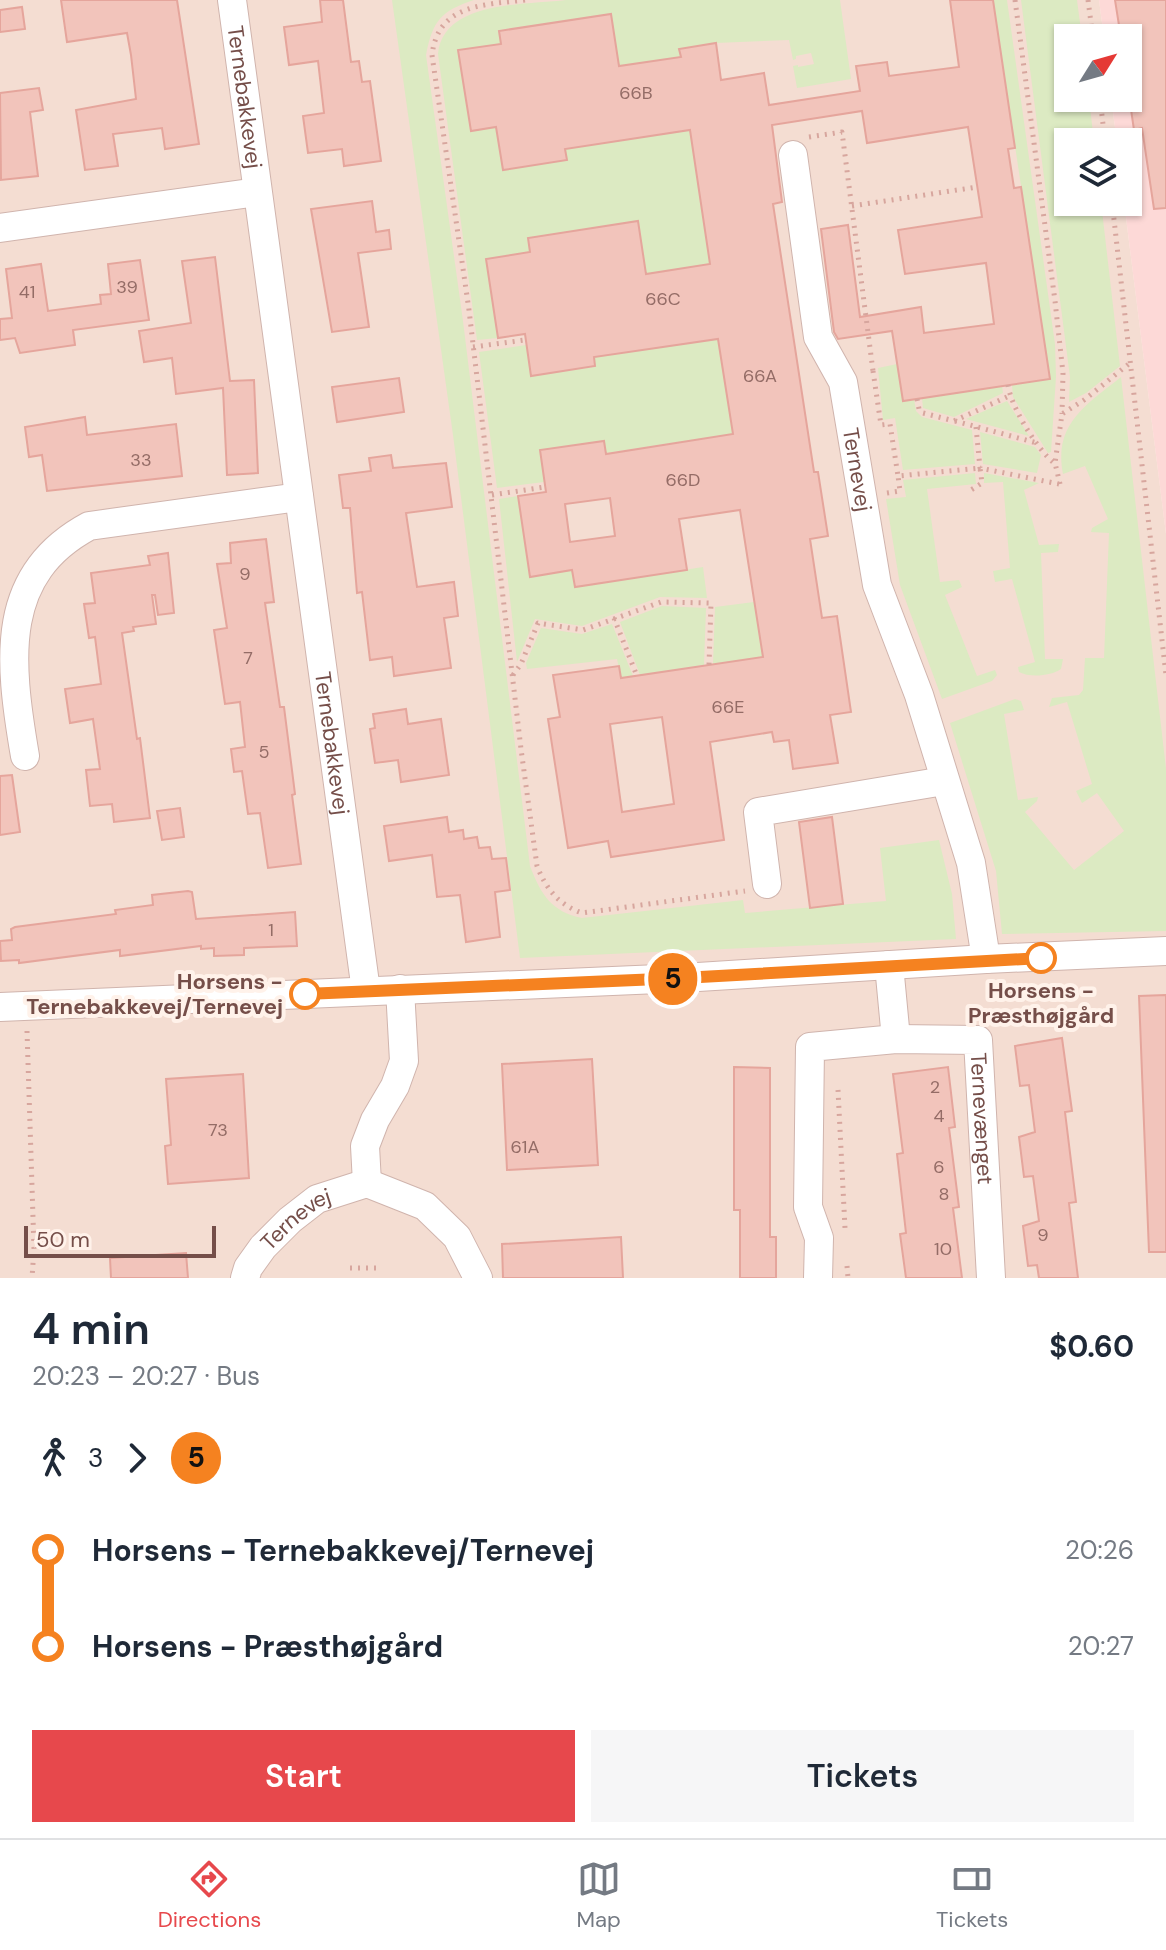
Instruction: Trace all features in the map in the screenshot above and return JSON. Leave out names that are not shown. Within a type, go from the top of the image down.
[{"type":"street","name":"Ternebakkevej","points":[[232,0],[366,991]]},
{"type":"street","name":"Ternevej","points":[[797,147],[818,337],[840,377],[877,585],[919,695],[971,863],[986,959]]},
{"type":"street","name":"Ternebakkevej","points":[[0,228],[257,192]]},
{"type":"street","points":[[25,756],[9,663],[6,619],[20,577],[39,554],[63,537],[89,526],[299,497]]},
{"type":"street","points":[[767,884],[758,812],[944,781]]},
{"type":"street","points":[[13,1006],[682,978],[1166,951]]},
{"type":"street","points":[[889,965],[896,1039]]},
{"type":"street","points":[[400,989],[404,1061],[365,1146],[367,1183],[425,1206],[457,1237],[478,1278]]},
{"type":"street","name":"Ternevænget","points":[[818,1278],[819,1238],[808,1207],[810,1047],[896,1039],[978,1040],[991,1278]]},
{"type":"street","name":"Ternevej","points":[[245,1278],[248,1268],[263,1247],[290,1220],[317,1199],[367,1183]]},
{"type":"path","points":[[525,0],[476,6],[458,13],[443,25],[434,38],[432,55],[473,347],[537,866],[543,882],[554,897],[568,908],[582,913],[738,893],[767,884]]},
{"type":"path","points":[[898,476],[980,468],[1060,484],[1055,463],[1062,414],[1063,373],[1015,0]]},
{"type":"path","points":[[1088,0],[1091,24]]},
{"type":"path","points":[[797,147],[842,132],[881,425],[890,424],[900,491],[862,496]]},
{"type":"path","points":[[852,206],[977,187]]},
{"type":"path","points":[[1114,216],[1166,675]]},
{"type":"path","points":[[473,347],[525,340]]},
{"type":"path","points":[[1062,414],[1130,363]]},
{"type":"path","points":[[840,377],[873,371]]},
{"type":"path","points":[[1008,385],[1009,396],[1044,455],[1055,463]]},
{"type":"path","points":[[954,421],[1009,396]]},
{"type":"path","points":[[917,399],[923,413],[1037,443]]},
{"type":"path","points":[[971,490],[982,483],[976,427]]},
{"type":"path","points":[[492,495],[545,487]]},
{"type":"path","points":[[512,675],[521,664],[538,623],[583,630],[661,602],[711,603],[709,665]]},
{"type":"path","points":[[614,618],[637,676]]},
{"type":"path","points":[[13,1006],[31,1087],[32,1278]]},
{"type":"path","points":[[836,1045],[846,1231]]},
{"type":"path","points":[[847,1262],[848,1278]]},
{"type":"path","points":[[350,1268],[378,1268]]},
{"type":"shaded area","points":[[0,0],[1099,0],[1102,24],[1054,24],[1054,112],[1113,112],[1115,128],[1054,128],[1054,216],[1126,216],[1166,534],[1166,1278],[0,1278]]},
{"type":"shaded area","points":[[1099,0],[1166,0],[1166,534],[1126,216],[1142,216],[1142,128],[1115,128],[1113,112],[1142,112],[1142,24],[1102,24]]},
{"type":"green space","points":[[392,0],[474,0],[440,18],[426,55],[463,321],[530,866],[543,894],[555,907],[582,918],[743,900],[745,913],[886,901],[880,848],[939,840],[952,894],[956,939],[520,958],[453,435]]},
{"type":"green space","points":[[566,0],[840,0],[851,79],[797,88],[793,66],[814,64],[811,53],[796,56],[793,60],[789,40],[716,43],[680,49],[681,57],[619,66],[611,14],[500,30],[501,44],[459,50],[470,130],[496,127],[503,169],[566,160],[565,149],[690,130],[710,264],[646,274],[638,221],[528,238],[530,252],[487,259],[498,338],[477,340],[438,54],[443,37],[454,24],[470,15],[508,5]]},
{"type":"green space","points":[[993,0],[1007,0],[1055,344],[1056,377],[1051,452],[1048,453],[1013,397],[1012,385],[1050,378]]},
{"type":"green space","points":[[1021,0],[1077,0],[1080,24],[1054,24],[1054,112],[1091,112],[1092,128],[1054,128],[1054,216],[1103,216],[1120,366],[1086,393],[1069,402],[1070,377]]},
{"type":"green space","points":[[718,339],[733,434],[606,453],[604,441],[540,450],[544,482],[497,488],[479,352],[526,345],[531,376],[594,367],[594,357]]},
{"type":"green space","points":[[897,364],[903,401],[914,399],[916,411],[922,417],[972,430],[975,464],[903,470],[895,418],[883,420],[878,368]]},
{"type":"green space","points":[[1121,377],[1166,769],[1166,931],[1002,934],[996,871],[950,723],[1015,699],[1021,701],[1024,710],[1004,714],[1018,800],[1038,797],[1025,812],[1074,870],[1124,831],[1097,793],[1082,803],[1076,791],[1092,784],[1067,702],[1049,707],[1052,698],[1079,695],[1083,690],[1085,658],[1104,658],[1109,533],[1091,532],[1092,528],[1108,519],[1085,466],[1063,474],[1061,457],[1068,428],[1076,417]]},
{"type":"green space","points":[[1002,386],[1003,393],[954,417],[923,408],[922,398]]},
{"type":"green space","points":[[1007,401],[1029,436],[966,419]]},
{"type":"green space","points":[[980,432],[1035,447],[1041,455],[1037,473],[983,464]]},
{"type":"green space","points":[[975,473],[976,484],[927,489],[940,582],[959,580],[962,587],[945,595],[977,676],[995,670],[997,675],[992,681],[942,699],[900,585],[886,499],[906,497],[903,480]]},
{"type":"green space","points":[[984,473],[1039,483],[1024,490],[1039,545],[1059,544],[1058,552],[1041,553],[1045,659],[1063,659],[1061,669],[1052,673],[1034,676],[1019,672],[1018,667],[1035,662],[1012,579],[995,582],[993,571],[1010,568],[1003,482],[984,483]]},
{"type":"green space","points":[[518,496],[531,577],[572,570],[575,587],[703,567],[707,598],[660,597],[582,626],[535,619],[517,662],[499,499]]},
{"type":"green space","points":[[754,602],[763,657],[713,664],[715,607]]},
{"type":"green space","points":[[662,606],[706,608],[704,665],[640,675],[620,622]]},
{"type":"green space","points":[[612,624],[633,676],[621,678],[617,659],[527,669],[526,663],[541,628],[582,634]]},
{"type":"building","points":[[61,0],[177,0],[199,144],[165,149],[162,128],[113,134],[118,166],[85,170],[76,110],[136,99],[131,55],[127,33],[67,42]]},
{"type":"building","points":[[320,0],[343,0],[351,62],[359,61],[362,82],[370,81],[381,161],[344,166],[342,149],[308,153],[303,116],[324,113],[318,61],[289,65],[284,27],[322,22]]},
{"type":"building","points":[[950,0],[993,0],[1015,148],[1008,149],[1014,188],[1021,187],[1050,379],[903,401],[892,331],[838,339],[834,332],[821,229],[848,225],[860,317],[921,307],[924,333],[994,324],[986,263],[905,274],[898,230],[982,217],[968,127],[867,143],[862,111],[772,125],[782,202],[773,204],[814,472],[818,472],[828,536],[810,539],[822,618],[837,616],[851,712],[830,715],[838,763],[793,769],[789,740],[774,742],[772,732],[710,742],[724,840],[611,857],[608,841],[568,848],[548,719],[560,717],[553,675],[619,666],[621,678],[763,657],[740,510],[679,519],[687,570],[575,587],[572,570],[530,577],[518,496],[546,492],[540,450],[604,441],[606,454],[733,434],[718,339],[594,357],[595,366],[531,376],[525,334],[498,338],[486,259],[530,252],[528,238],[638,221],[646,274],[710,264],[690,130],[565,149],[567,160],[503,170],[496,127],[471,131],[458,50],[501,44],[499,31],[611,14],[619,66],[681,57],[679,49],[716,43],[721,80],[764,73],[769,105],[860,91],[856,66],[887,62],[889,76],[959,67]],"holes":[[[610,498],[615,536],[570,542],[565,504]],[[662,717],[674,804],[622,812],[610,724]]]},
{"type":"building","points":[[1115,0],[1166,0],[1166,208],[1154,209],[1142,128],[1134,128],[1131,112],[1142,112],[1142,24],[1119,24]]},
{"type":"building","points":[[22,7],[25,29],[0,32],[0,10]]},
{"type":"building","points":[[39,88],[43,110],[30,112],[38,176],[1,180],[0,93]]},
{"type":"building","points":[[372,201],[376,232],[389,230],[391,249],[358,253],[369,327],[332,332],[311,209]]},
{"type":"building","points":[[215,257],[230,381],[254,380],[258,473],[227,475],[223,388],[176,394],[172,358],[144,362],[139,331],[191,323],[182,261]]},
{"type":"building","points":[[140,260],[149,320],[73,330],[75,345],[20,353],[15,338],[0,340],[0,319],[12,318],[6,269],[41,264],[48,311],[101,304],[100,295],[111,294],[108,264]]},
{"type":"building","points":[[399,378],[404,412],[337,422],[332,387]]},
{"type":"building","points":[[85,417],[87,435],[176,424],[182,476],[47,491],[42,455],[29,457],[25,427]]},
{"type":"building","points":[[391,455],[393,468],[446,463],[452,507],[406,513],[417,587],[454,582],[458,616],[444,618],[451,668],[394,676],[392,657],[370,660],[362,592],[357,593],[350,508],[343,508],[339,475],[371,471],[369,458]]},
{"type":"building","points":[[266,539],[274,602],[265,603],[280,707],[284,707],[301,864],[268,868],[260,813],[248,814],[242,771],[234,772],[231,749],[245,747],[240,702],[225,704],[214,630],[227,628],[217,564],[231,563],[230,543]]},
{"type":"building","points":[[168,553],[174,613],[158,615],[155,595],[152,595],[156,624],[133,627],[134,631],[122,633],[150,818],[114,822],[112,804],[90,806],[86,770],[100,769],[93,719],[70,723],[65,689],[101,684],[95,637],[89,638],[84,604],[95,603],[91,573],[150,565],[148,556]]},
{"type":"building","points":[[406,709],[408,724],[441,719],[449,775],[401,782],[398,760],[375,763],[370,729],[375,728],[373,714]]},
{"type":"building","points":[[12,775],[20,832],[0,835],[0,776]]},
{"type":"building","points":[[180,808],[184,837],[162,840],[157,811]]},
{"type":"building","points":[[447,817],[449,832],[463,830],[464,839],[477,837],[479,848],[490,847],[492,859],[506,858],[510,890],[495,892],[500,937],[466,942],[460,895],[437,897],[432,855],[389,861],[384,826]]},
{"type":"building","points":[[832,817],[843,904],[810,908],[799,822]]},
{"type":"building","points":[[192,892],[196,919],[295,912],[297,946],[244,948],[244,955],[214,956],[214,948],[201,949],[201,946],[120,956],[120,950],[19,963],[19,960],[1,961],[0,941],[12,940],[11,929],[15,927],[116,914],[115,910],[153,905],[152,895]]},
{"type":"building","points":[[1166,995],[1166,1252],[1149,1252],[1139,996]]},
{"type":"building","points":[[1062,1038],[1072,1111],[1065,1112],[1076,1202],[1069,1203],[1078,1278],[1039,1278],[1037,1265],[1028,1266],[1023,1226],[1039,1221],[1033,1176],[1024,1177],[1019,1137],[1035,1132],[1029,1085],[1020,1086],[1015,1046]]},
{"type":"building","points":[[592,1059],[598,1165],[507,1170],[502,1064]]},
{"type":"building","points":[[734,1067],[770,1068],[770,1237],[776,1237],[776,1278],[740,1278],[740,1210],[734,1210]]},
{"type":"building","points":[[948,1067],[955,1127],[949,1128],[959,1207],[953,1208],[962,1278],[906,1278],[900,1234],[906,1233],[897,1154],[903,1153],[893,1074]]},
{"type":"building","points":[[243,1074],[249,1178],[168,1184],[165,1146],[171,1145],[166,1079]]},
{"type":"building","points":[[621,1237],[623,1278],[503,1278],[502,1244]]},
{"type":"building","points":[[186,1253],[188,1278],[111,1278],[110,1258]]},
{"type":"bus line","name":"5","points":[[305,994],[682,978],[1041,958]]},
{"type":"place","name":"Horsens - Præsthøjgård","points":[[1041,958]]},
{"type":"place","name":"Horsens - Ternebakkevej/Ternevej","points":[[305,994]]}]
